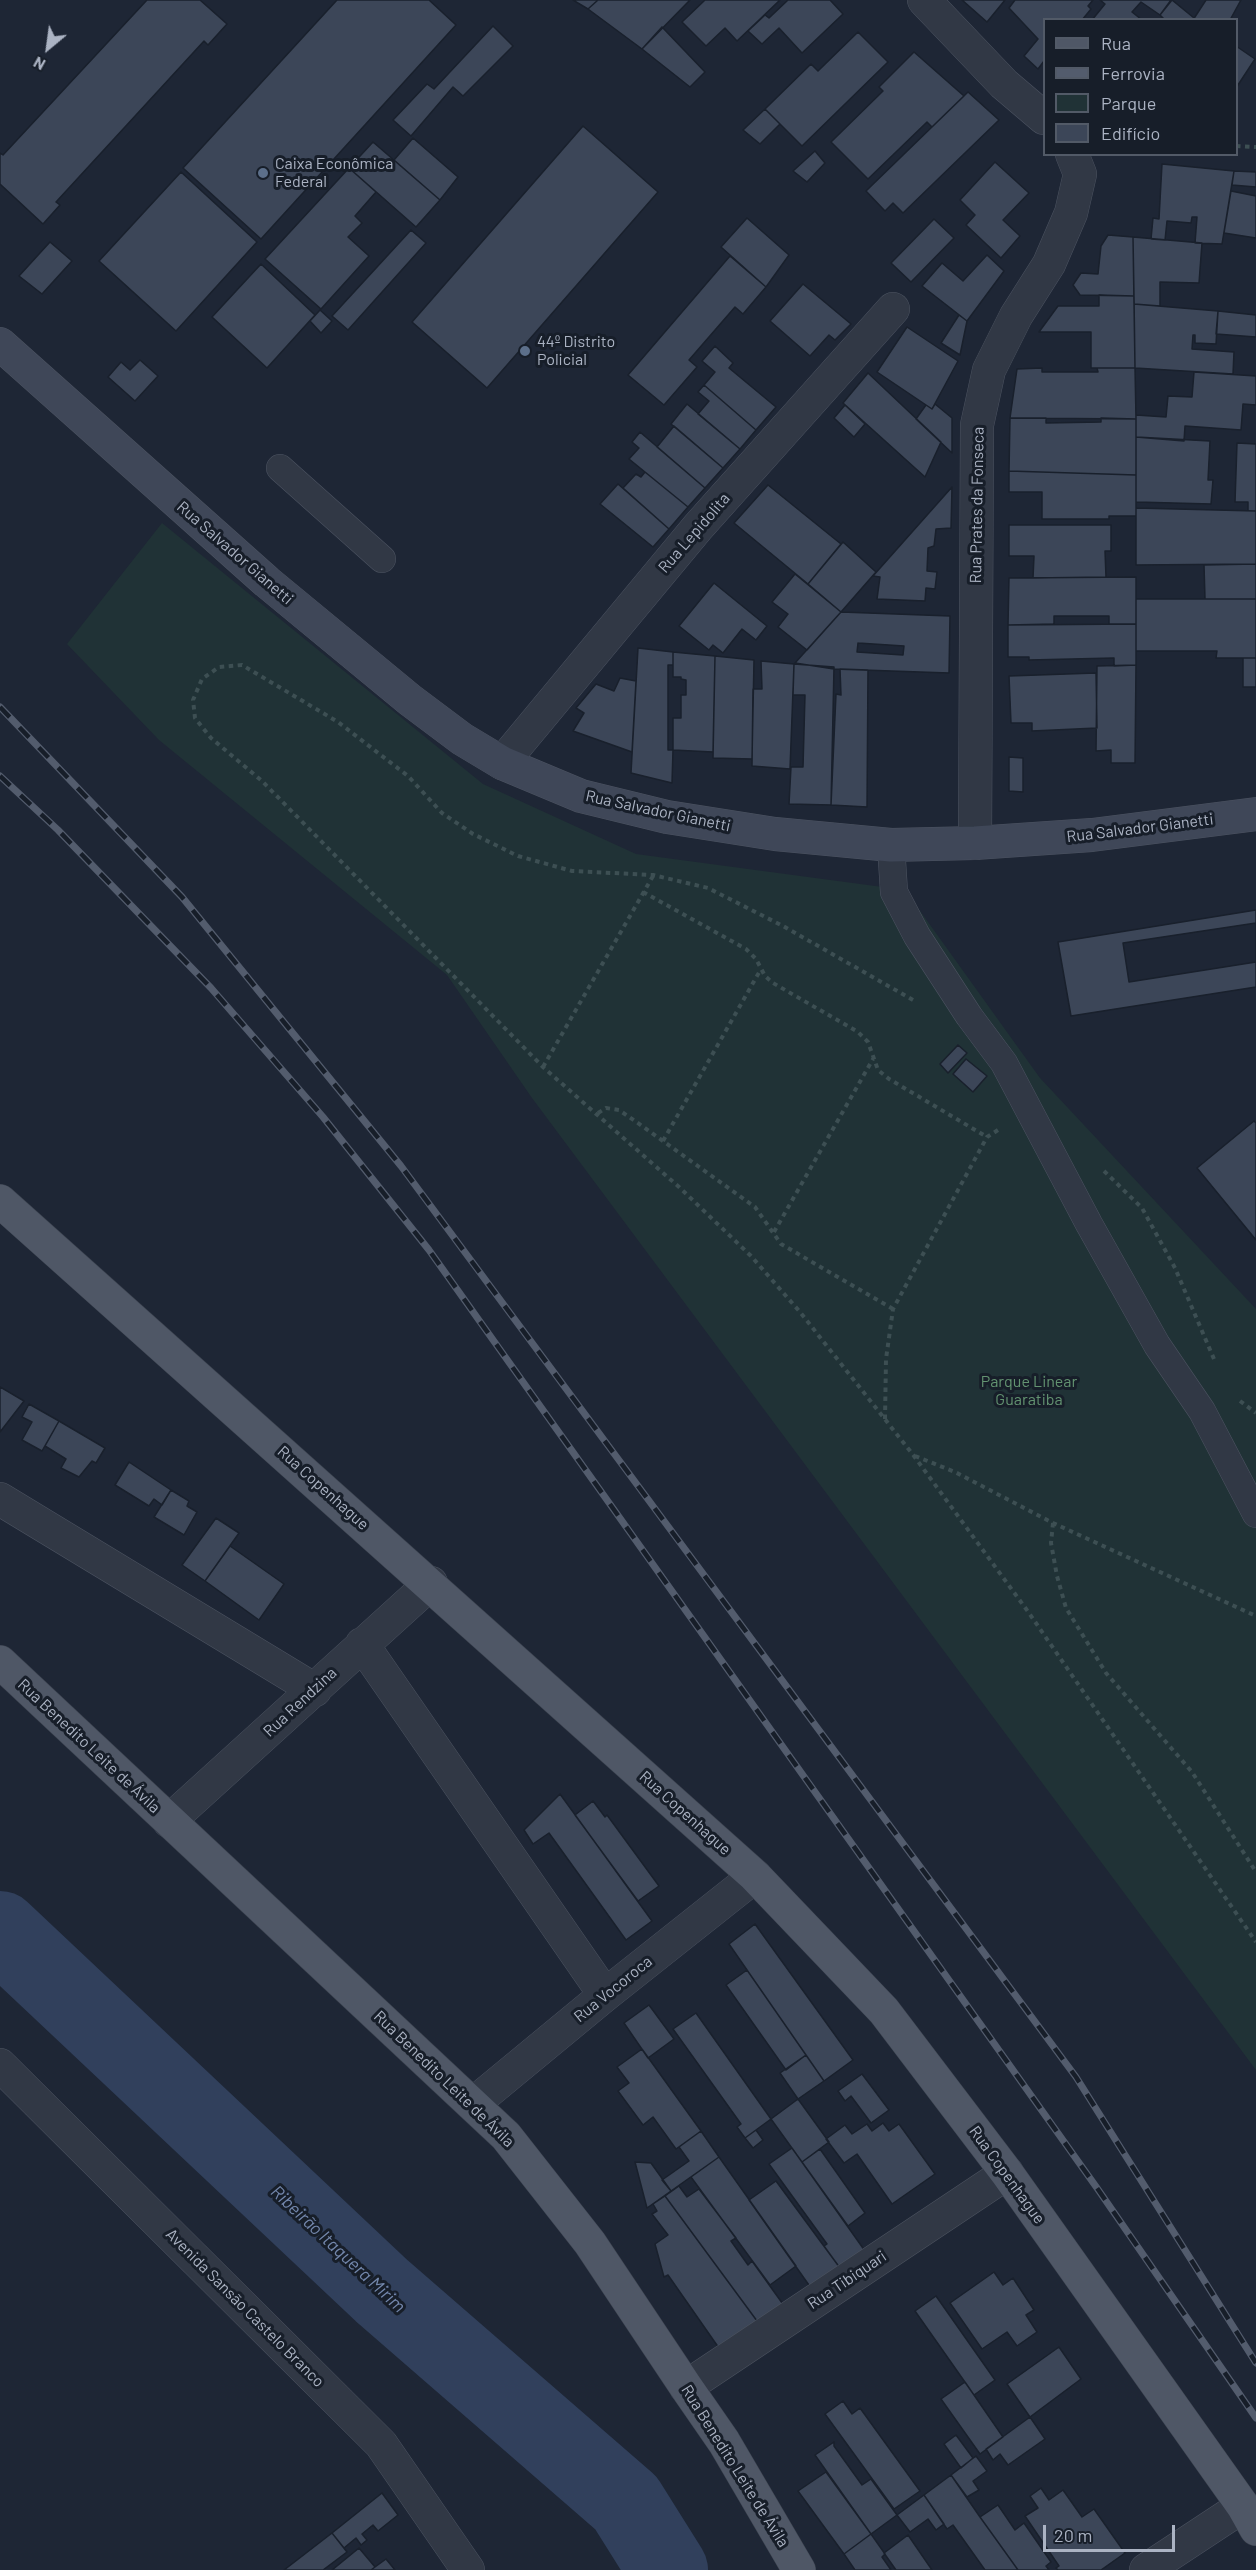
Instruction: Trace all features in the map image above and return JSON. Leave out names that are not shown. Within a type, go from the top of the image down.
[{"type":"main road","name":"Rua Salvador Gianetti","points":[[0,344],[267,582],[410,700],[462,739],[502,763],[581,796],[667,817],[775,834],[891,844],[975,843],[1092,835],[1256,814]]},
{"type":"main road","name":"Rua Copenhague","points":[[0,1201],[430,1583],[755,1876],[884,2011],[1007,2172],[1249,2517]]},
{"type":"main road","name":"Rua Benedito Leite de Ávila","points":[[0,1662],[506,2136],[590,2243],[724,2442],[799,2570]]},
{"type":"street","points":[[924,0],[1004,84],[1043,117]]},
{"type":"street","name":"Rua Prates da Fonseca","points":[[975,843],[977,425],[989,370],[1016,316],[1049,264],[1071,213],[1080,174],[1073,156]]},
{"type":"street","name":"Rua Lepidolita","points":[[502,763],[698,527],[893,309]]},
{"type":"street","points":[[0,1499],[315,1690]]},
{"type":"street","name":"Rua Rendzina","points":[[169,1821],[430,1583]]},
{"type":"street","points":[[362,1644],[605,1995]]},
{"type":"street","name":"Rua Vocoroca","points":[[473,2104],[755,1876]]},
{"type":"street","name":"Avenida Sansão Castelo Branco","points":[[0,2065],[381,2444],[468,2570]]},
{"type":"street","name":"Rua Tibiquari","points":[[686,2387],[1007,2172]]},
{"type":"street","points":[[1146,2570],[1249,2517]]},
{"type":"lane","points":[[280,468],[382,559]]},
{"type":"lane","points":[[891,844],[894,892],[923,944],[969,1016],[1004,1064],[1089,1224],[1157,1345],[1202,1411],[1256,1514]]},
{"type":"path","points":[[1238,146],[1256,147]]},
{"type":"path","points":[[917,1002],[783,926],[708,888],[653,875],[572,871],[518,856],[473,834],[442,813],[408,776],[338,723],[243,665],[219,667],[202,679],[193,700],[195,718],[211,738],[262,781],[543,1067],[598,1113],[751,1256],[800,1312],[914,1456],[1029,1613],[1256,1942]]},
{"type":"path","points":[[543,1067],[653,875]]},
{"type":"path","points":[[643,892],[746,949],[756,959],[765,976],[773,983],[858,1032],[868,1042],[878,1070],[889,1079],[987,1137]]},
{"type":"path","points":[[663,1141],[761,968]]},
{"type":"path","points":[[774,1232],[874,1059]]},
{"type":"path","points":[[598,1113],[606,1108],[619,1110],[755,1207],[781,1244],[893,1310]]},
{"type":"path","points":[[885,1420],[886,1359],[893,1310],[987,1137],[1029,1110]]},
{"type":"path","points":[[1104,1170],[1142,1208],[1175,1268],[1218,1366]]},
{"type":"path","points":[[1234,1392],[1239,1400],[1256,1413]]},
{"type":"path","points":[[914,1456],[955,1472],[1053,1523],[1256,1616]]},
{"type":"path","points":[[1053,1523],[1052,1543],[1057,1576],[1066,1608],[1107,1673],[1192,1772],[1256,1872]]},
{"type":"green space","name":"Parque Linear Guaratiba","points":[[162,523],[483,784],[636,854],[905,890],[1040,1078],[1256,1309],[1256,2070],[532,1098],[447,975],[159,740],[67,644]]},
{"type":"building","points":[[147,0],[200,0],[227,24],[208,45],[204,41],[56,202],[60,205],[43,224],[0,184],[0,153],[3,155]]},
{"type":"building","points":[[337,0],[429,0],[456,25],[261,239],[183,168]]},
{"type":"building","points":[[573,0],[598,0],[588,9]]},
{"type":"building","points":[[598,0],[690,0],[642,49],[588,9]]},
{"type":"building","points":[[705,0],[780,0],[737,41],[725,28],[706,46],[682,22]]},
{"type":"building","points":[[788,0],[830,0],[843,14],[802,53],[779,28],[762,44],[748,31],[765,15],[769,18]]},
{"type":"building","points":[[962,0],[1005,0],[987,22]]},
{"type":"building","points":[[1015,0],[1093,0],[1088,6],[1091,9],[1084,18],[1043,18],[1043,62],[1038,69],[1024,56],[1038,39],[1009,8]]},
{"type":"building","points":[[1100,0],[1171,0],[1160,15],[1141,2],[1132,12],[1140,18],[1094,18],[1105,4]]},
{"type":"building","points":[[1172,0],[1194,18],[1163,18],[1160,15]]},
{"type":"building","points":[[1206,0],[1241,0],[1231,18],[1194,18]]},
{"type":"building","points":[[493,26],[513,46],[463,96],[453,87],[411,136],[393,120],[427,84],[434,89]]},
{"type":"building","points":[[662,27],[705,72],[690,87],[642,49]]},
{"type":"building","points":[[858,32],[888,62],[802,146],[765,109],[811,64],[818,71]]},
{"type":"building","points":[[1238,47],[1255,59],[1238,85]]},
{"type":"building","points":[[914,52],[964,96],[932,127],[927,122],[868,179],[831,142],[883,91],[879,87]]},
{"type":"building","points":[[968,92],[999,120],[903,213],[893,203],[885,211],[866,191]]},
{"type":"building","points":[[765,109],[780,124],[760,144],[743,130]]},
{"type":"building","points":[[583,126],[658,192],[487,388],[412,322]]},
{"type":"building","points":[[413,138],[458,177],[440,200],[394,160]]},
{"type":"building","points":[[373,142],[440,200],[416,227],[349,168]]},
{"type":"building","points":[[815,151],[825,163],[807,182],[793,171]]},
{"type":"building","points":[[995,162],[1029,193],[1003,220],[1020,236],[1001,258],[966,225],[975,215],[960,200]]},
{"type":"building","points":[[1162,164],[1234,171],[1222,244],[1195,243],[1197,217],[1192,217],[1191,223],[1167,221],[1165,240],[1151,239],[1153,218],[1159,219]]},
{"type":"building","points":[[349,168],[376,192],[355,216],[362,223],[348,237],[369,256],[321,309],[265,259]]},
{"type":"building","points":[[1234,171],[1256,172],[1256,187],[1232,185]]},
{"type":"building","points":[[181,172],[257,242],[176,331],[99,261]]},
{"type":"building","points":[[1231,191],[1256,196],[1256,238],[1224,233]]},
{"type":"building","points":[[747,218],[789,255],[766,287],[721,247]]},
{"type":"building","points":[[934,219],[954,238],[911,282],[891,263]]},
{"type":"building","points":[[411,230],[426,243],[348,330],[332,316]]},
{"type":"building","points":[[1108,235],[1133,237],[1134,296],[1080,295],[1073,285],[1081,273],[1098,274],[1101,246]]},
{"type":"building","points":[[1133,237],[1202,243],[1199,283],[1160,282],[1160,306],[1134,304]]},
{"type":"building","points":[[50,242],[72,261],[42,294],[19,276]]},
{"type":"building","points":[[987,255],[1004,271],[967,321],[922,286],[942,263],[963,281]]},
{"type":"building","points":[[730,256],[766,287],[743,314],[735,307],[689,360],[697,367],[664,405],[628,375]]},
{"type":"building","points":[[261,264],[315,315],[267,368],[212,317]]},
{"type":"building","points":[[803,284],[851,324],[835,340],[829,335],[810,356],[770,321]]},
{"type":"building","points":[[1099,295],[1134,296],[1135,368],[1091,368],[1091,332],[1039,332],[1058,306],[1099,306]]},
{"type":"building","points":[[1134,304],[1218,311],[1216,344],[1195,343],[1195,335],[1193,335],[1192,349],[1234,352],[1233,374],[1135,368]]},
{"type":"building","points":[[320,310],[332,321],[321,333],[310,321]]},
{"type":"building","points":[[1218,311],[1256,315],[1256,337],[1216,334]]},
{"type":"building","points":[[959,315],[967,321],[960,355],[941,343]]},
{"type":"building","points":[[907,327],[958,361],[932,409],[877,372]]},
{"type":"building","points":[[715,346],[733,363],[729,368],[776,407],[756,430],[704,385],[715,372],[702,361]]},
{"type":"building","points":[[140,360],[158,376],[135,401],[108,377],[121,362],[130,370]]},
{"type":"building","points":[[1042,368],[1042,372],[1098,372],[1097,368],[1135,368],[1136,419],[1010,418],[1017,369]]},
{"type":"building","points":[[1194,372],[1256,376],[1256,405],[1243,404],[1241,430],[1185,426],[1184,441],[1136,437],[1136,415],[1166,417],[1168,396],[1192,397]]},
{"type":"building","points":[[868,373],[941,442],[925,477],[843,403]]},
{"type":"building","points":[[704,385],[756,430],[740,449],[698,414],[709,401],[698,392]]},
{"type":"building","points":[[687,404],[740,449],[723,468],[671,424]]},
{"type":"building","points":[[935,404],[952,418],[952,453],[916,419],[926,405],[932,409]]},
{"type":"building","points":[[845,405],[865,424],[854,437],[834,418]]},
{"type":"building","points":[[1010,418],[1046,418],[1046,423],[1101,422],[1101,418],[1136,419],[1136,475],[1009,471]]},
{"type":"building","points":[[674,426],[723,468],[705,488],[657,447]]},
{"type":"building","points":[[640,432],[705,488],[688,507],[629,459],[639,448],[632,442]]},
{"type":"building","points":[[1136,437],[1210,441],[1208,480],[1213,480],[1211,504],[1136,502]]},
{"type":"building","points":[[1237,443],[1256,444],[1256,511],[1248,511],[1248,502],[1235,502]]},
{"type":"building","points":[[1009,471],[1136,475],[1136,516],[1109,516],[1109,519],[1042,519],[1042,492],[1009,492]]},
{"type":"building","points":[[645,472],[688,507],[669,529],[623,488],[636,474],[641,477]]},
{"type":"building","points":[[618,484],[669,529],[653,547],[600,504]]},
{"type":"building","points":[[768,485],[841,544],[808,584],[734,523]]},
{"type":"building","points":[[952,487],[951,528],[936,529],[934,546],[928,548],[927,571],[937,572],[935,589],[926,588],[925,601],[877,599],[880,577],[873,576]]},
{"type":"building","points":[[1136,508],[1256,511],[1256,564],[1136,565]]},
{"type":"building","points":[[1009,525],[1111,525],[1111,551],[1105,551],[1106,577],[1033,578],[1034,556],[1009,556]]},
{"type":"building","points":[[843,542],[876,572],[841,612],[808,584]]},
{"type":"building","points":[[1256,564],[1256,599],[1205,599],[1204,565]]},
{"type":"building","points":[[795,574],[841,612],[807,650],[778,627],[788,614],[772,602]]},
{"type":"building","points":[[1136,577],[1136,624],[1109,624],[1109,616],[1054,616],[1054,624],[1008,625],[1009,578]]},
{"type":"building","points":[[714,583],[767,626],[756,640],[742,629],[723,653],[713,645],[709,650],[679,626]]},
{"type":"building","points":[[1136,599],[1256,599],[1256,658],[1216,658],[1217,651],[1136,651]]},
{"type":"building","points":[[841,612],[950,616],[949,673],[834,669],[795,663]],"holes":[[[858,643],[904,646],[903,655],[857,652]]]},
{"type":"building","points":[[1136,624],[1136,665],[1114,666],[1114,658],[1029,660],[1029,657],[1008,657],[1008,625]]},
{"type":"building","points":[[638,648],[673,652],[673,665],[668,665],[668,750],[673,750],[672,783],[631,773]]},
{"type":"building","points":[[673,652],[715,656],[713,752],[673,750],[673,718],[681,718],[681,695],[686,695],[686,680],[673,677]]},
{"type":"building","points":[[715,656],[754,660],[752,759],[713,758]]},
{"type":"building","points":[[1243,658],[1256,658],[1256,687],[1243,687]]},
{"type":"building","points":[[761,661],[794,664],[790,769],[752,766],[753,689],[762,689]]},
{"type":"building","points":[[794,664],[834,667],[831,805],[789,804],[791,767],[803,767],[805,695],[793,695]]},
{"type":"building","points":[[1136,665],[1135,763],[1111,763],[1111,750],[1096,751],[1097,666]]},
{"type":"building","points":[[840,669],[868,670],[867,807],[831,805],[836,694],[841,695]]},
{"type":"building","points":[[1096,673],[1097,728],[1032,731],[1032,723],[1011,723],[1009,676]]},
{"type":"building","points":[[620,678],[636,681],[632,752],[573,731],[584,713],[576,708],[596,684],[614,691]]},
{"type":"building","points":[[1009,757],[1023,758],[1023,792],[1009,791]]},
{"type":"building","points":[[1256,910],[1256,987],[1071,1016],[1058,942]]},
{"type":"building","points":[[1256,923],[1256,962],[1129,982],[1123,943]]},
{"type":"building","points":[[958,1045],[967,1053],[948,1073],[940,1064]]},
{"type":"building","points":[[966,1059],[987,1076],[973,1092],[953,1074]]},
{"type":"building","points":[[1254,1121],[1256,1123],[1256,1240],[1197,1168]]},
{"type":"building","points":[[0,1387],[24,1401],[0,1432]]},
{"type":"building","points":[[29,1404],[59,1421],[42,1451],[22,1440],[32,1422],[22,1417]]},
{"type":"building","points":[[59,1421],[105,1448],[96,1463],[92,1461],[79,1477],[61,1468],[66,1459],[45,1446]]},
{"type":"building","points":[[129,1462],[171,1490],[162,1505],[154,1499],[149,1506],[115,1485]]},
{"type":"building","points":[[171,1490],[189,1501],[187,1506],[197,1512],[184,1535],[154,1517]]},
{"type":"building","points":[[216,1518],[239,1533],[205,1581],[182,1565]]},
{"type":"building","points":[[230,1546],[284,1584],[259,1620],[205,1581]]},
{"type":"building","points":[[560,1794],[652,1921],[626,1940],[549,1833],[533,1844],[524,1830]]},
{"type":"building","points":[[593,1801],[605,1817],[607,1815],[659,1886],[638,1901],[575,1815]]},
{"type":"building","points":[[755,1924],[853,2060],[824,2081],[729,1944]]},
{"type":"building","points":[[747,1970],[806,2055],[786,2070],[726,1985]]},
{"type":"building","points":[[649,2005],[674,2039],[648,2058],[624,2023]]},
{"type":"building","points":[[696,2013],[771,2119],[745,2138],[737,2127],[741,2124],[673,2029]]},
{"type":"building","points":[[642,2049],[701,2131],[676,2149],[653,2117],[643,2125],[618,2091],[629,2083],[617,2067]]},
{"type":"building","points":[[806,2055],[824,2081],[798,2099],[780,2073]]},
{"type":"building","points":[[862,2074],[889,2110],[871,2123],[851,2096],[845,2101],[838,2091]]},
{"type":"building","points":[[798,2099],[829,2142],[802,2162],[771,2119]]},
{"type":"building","points":[[883,2123],[889,2131],[899,2124],[935,2174],[892,2204],[857,2154],[844,2163],[826,2139],[845,2125],[852,2134],[867,2124],[872,2131]]},
{"type":"building","points":[[756,2130],[763,2140],[753,2148],[745,2138]]},
{"type":"building","points":[[701,2131],[719,2157],[671,2191],[662,2180],[689,2161],[679,2147]]},
{"type":"building","points":[[792,2148],[865,2251],[840,2268],[824,2246],[827,2244],[769,2164]]},
{"type":"building","points":[[820,2149],[865,2213],[848,2226],[802,2162]]},
{"type":"building","points":[[719,2157],[796,2266],[770,2285],[691,2177]]},
{"type":"building","points":[[635,2162],[651,2163],[671,2191],[647,2208]]},
{"type":"building","points":[[776,2181],[840,2268],[811,2288],[749,2200]]},
{"type":"building","points":[[679,2186],[687,2197],[699,2189],[736,2238],[731,2241],[748,2265],[752,2261],[785,2307],[760,2325],[665,2196]]},
{"type":"building","points":[[665,2196],[760,2325],[721,2351],[668,2275],[664,2277],[655,2244],[668,2235],[652,2214],[657,2211],[653,2204]]},
{"type":"building","points":[[994,2272],[1003,2285],[1013,2278],[1034,2310],[1026,2315],[1037,2332],[1017,2346],[1007,2332],[982,2349],[950,2303]]},
{"type":"building","points":[[936,2296],[995,2380],[974,2395],[915,2311]]},
{"type":"building","points":[[1059,2347],[1081,2379],[1030,2417],[1007,2384]]},
{"type":"building","points":[[965,2382],[1003,2437],[980,2454],[941,2399]]},
{"type":"building","points":[[843,2401],[852,2414],[860,2408],[920,2491],[894,2509],[825,2414]]},
{"type":"building","points":[[1030,2417],[1045,2439],[1008,2465],[1000,2454],[993,2460],[986,2449]]},
{"type":"building","points":[[956,2435],[973,2458],[961,2468],[944,2444]]},
{"type":"building","points":[[834,2442],[834,2446],[862,2485],[871,2479],[897,2515],[871,2534],[815,2455]]},
{"type":"building","points":[[976,2456],[987,2471],[973,2481],[979,2490],[967,2497],[951,2475]]},
{"type":"building","points":[[826,2472],[871,2534],[844,2554],[798,2491]]},
{"type":"building","points":[[951,2475],[1018,2570],[985,2570],[953,2525],[947,2529],[924,2495]]},
{"type":"building","points":[[1041,2488],[1049,2500],[1063,2490],[1082,2517],[1094,2509],[1125,2553],[1101,2570],[1058,2570],[1056,2568],[1059,2566],[1025,2516],[1038,2508],[1030,2496]]},
{"type":"building","points":[[382,2493],[398,2515],[378,2531],[373,2525],[362,2534],[367,2540],[361,2545],[356,2538],[344,2548],[332,2533]]},
{"type":"building","points":[[924,2495],[944,2524],[936,2530],[928,2519],[910,2532],[897,2515]]},
{"type":"building","points":[[998,2505],[1015,2530],[1024,2523],[1051,2562],[1046,2566],[1049,2570],[1018,2570],[980,2517]]},
{"type":"building","points":[[332,2533],[347,2552],[323,2570],[284,2570]]},
{"type":"building","points":[[871,2534],[885,2554],[882,2557],[891,2570],[855,2570],[844,2554]]},
{"type":"building","points":[[908,2535],[932,2570],[896,2570],[884,2553]]},
{"type":"building","points":[[359,2548],[375,2567],[371,2570],[332,2570]]},
{"type":"building","points":[[386,2559],[395,2570],[371,2570],[375,2567]]},
{"type":"waterway","name":"Ribeirão Itaquera Mirim","points":[[0,1931],[382,2291],[626,2503],[668,2570]]},
{"type":"railway","points":[[0,707],[182,897],[401,1166],[1076,2077],[1256,2363]]},
{"type":"railway","points":[[0,776],[58,830],[211,988],[323,1117],[429,1250],[1097,2188],[1256,2418]]},
{"type":"place","name":"Caixa Econômica Federal","points":[[263,173]]},
{"type":"place","name":"44º Distrito Policial","points":[[525,351]]}]
